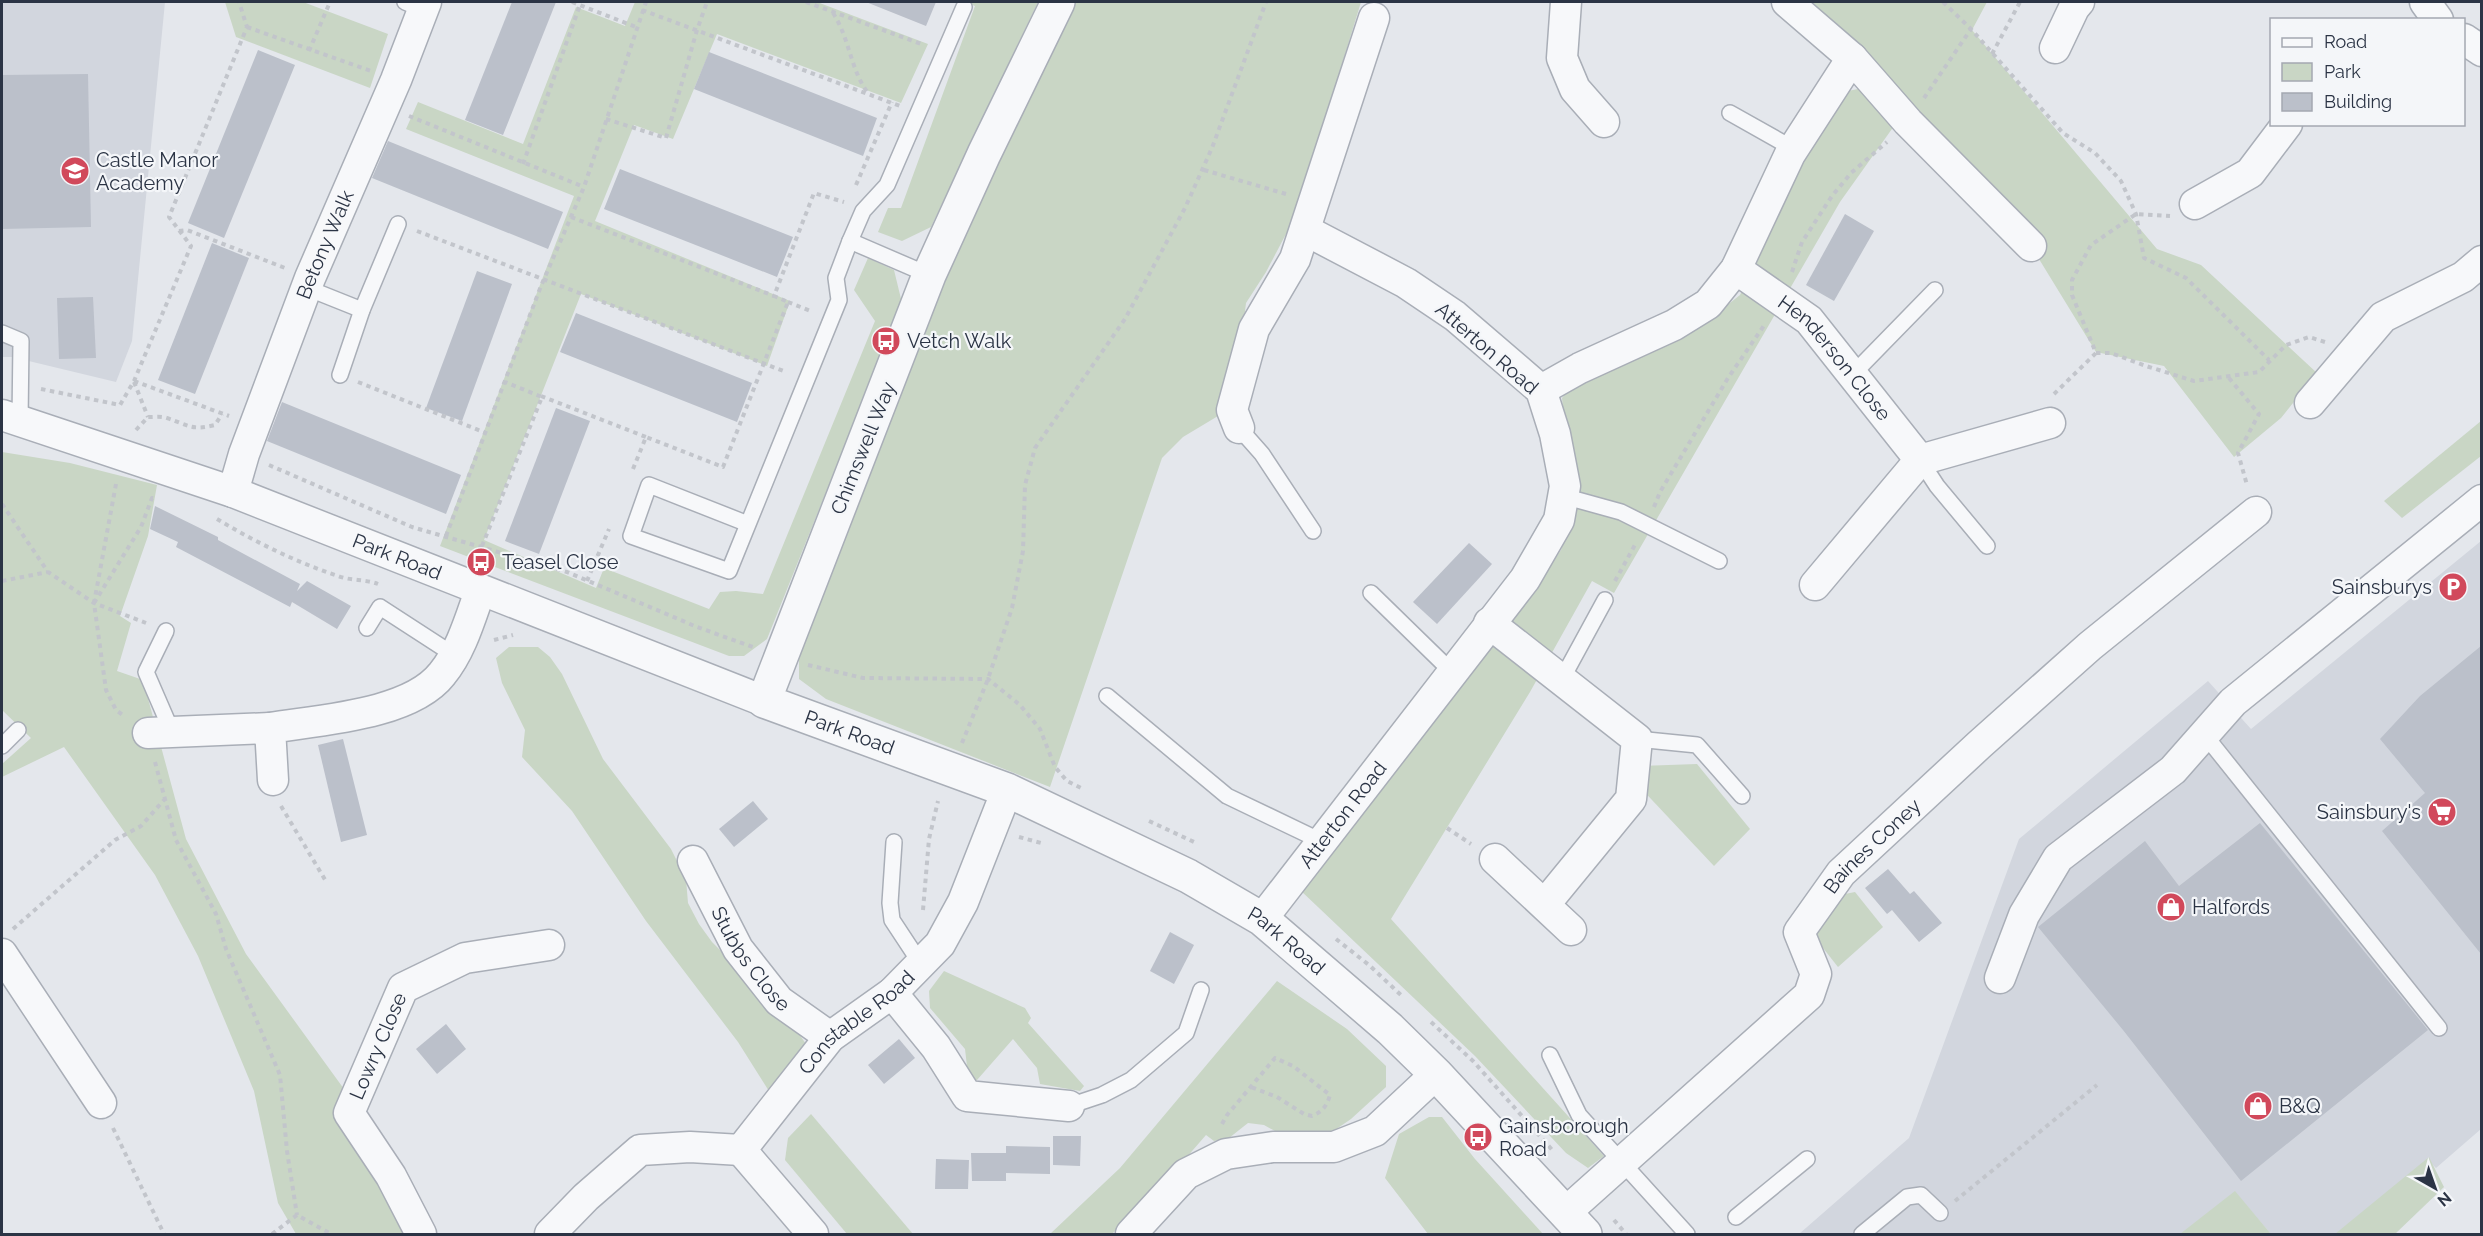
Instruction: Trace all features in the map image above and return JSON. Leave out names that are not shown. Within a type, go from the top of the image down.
[{"type":"street","name":"Chimswell Way","points":[[764,701],[930,275],[984,153],[1058,2]]},
{"type":"street","points":[[1566,2],[1562,58],[1575,88],[1604,122]]},
{"type":"street","points":[[1787,2],[1852,58],[1906,119],[2031,246]]},
{"type":"street","points":[[2426,2],[2437,18]]},
{"type":"street","name":"Betony Walk","points":[[233,492],[254,427],[309,283],[382,108],[396,80],[418,4]]},
{"type":"street","points":[[2055,48],[2071,4]]},
{"type":"street","points":[[1239,428],[1232,410],[1254,329],[1295,259],[1374,18]]},
{"type":"street","points":[[2465,40],[2481,51]]},
{"type":"street","points":[[1541,390],[1580,368],[1674,325],[1708,304],[1736,269],[1794,149],[1852,58]]},
{"type":"street","points":[[2195,204],[2250,174],[2286,126]]},
{"type":"street","name":"Atterton Road","points":[[1262,919],[1525,579],[1559,520],[1565,486],[1555,434],[1541,390],[1455,316],[1309,216]]},
{"type":"street","points":[[2310,403],[2383,317],[2463,277],[2481,261]]},
{"type":"street","name":"Henderson Close","points":[[1736,269],[1809,320],[1920,460]]},
{"type":"street","name":"Park Road","points":[[11,418],[233,492],[764,701],[1007,790],[1188,876],[1262,919],[1390,1029],[1436,1074],[1575,1224]]},
{"type":"street","points":[[1815,585],[1920,460],[2050,423]]},
{"type":"street","points":[[2000,978],[2024,915],[2058,858],[2173,770],[2233,702],[2481,500]]},
{"type":"street","name":"Baines Coney","points":[[1575,1224],[1622,1162],[1809,995],[1816,974],[1800,932],[1841,873],[2090,646],[2256,512]]},
{"type":"street","points":[[160,733],[270,728],[395,706],[420,693],[441,676],[458,647],[480,591]]},
{"type":"street","points":[[1489,623],[1637,739],[1631,799],[1545,904]]},
{"type":"street","points":[[270,728],[273,780]]},
{"type":"street","name":"Constable Road","points":[[741,1150],[830,1037],[892,993],[940,944],[963,902],[1007,790]]},
{"type":"street","points":[[1495,859],[1571,930]]},
{"type":"street","name":"Stubbs Close","points":[[693,861],[738,949],[779,1001],[830,1037]]},
{"type":"street","points":[[6,943],[101,1103]]},
{"type":"street","name":"Lowry Close","points":[[421,1234],[390,1176],[349,1113],[403,988],[465,958],[549,945]]},
{"type":"street","points":[[892,993],[936,1047],[967,1096],[1069,1106]]},
{"type":"street","points":[[1131,1234],[1186,1174],[1226,1154],[1261,1149],[1334,1148],[1375,1131],[1436,1074]]},
{"type":"street","points":[[550,1234],[586,1197],[640,1150],[690,1147],[741,1150],[813,1234]]},
{"type":"lane","points":[[748,524],[649,485],[631,536],[729,571],[839,300],[836,278],[850,241],[863,211],[887,185],[964,7]]},
{"type":"lane","points":[[1730,113],[1794,149]]},
{"type":"lane","points":[[340,375],[362,309],[398,224]]},
{"type":"lane","points":[[850,241],[930,275]]},
{"type":"lane","points":[[309,283],[362,309]]},
{"type":"lane","points":[[1852,375],[1935,290]]},
{"type":"lane","points":[[2,333],[21,341],[21,384],[11,418]]},
{"type":"lane","points":[[1239,428],[1262,454],[1314,531]]},
{"type":"lane","points":[[1920,460],[1937,486],[1987,546]]},
{"type":"lane","points":[[1563,496],[1621,512],[1719,561]]},
{"type":"lane","points":[[1371,594],[1452,672]]},
{"type":"lane","points":[[1562,679],[1605,600]]},
{"type":"lane","points":[[367,627],[380,607],[458,647]]},
{"type":"lane","points":[[160,733],[146,672],[166,631]]},
{"type":"lane","points":[[1107,696],[1227,796],[1323,842]]},
{"type":"lane","points":[[2,746],[18,730]]},
{"type":"lane","points":[[2204,734],[2439,1028]]},
{"type":"lane","points":[[1637,739],[1697,745],[1742,796]]},
{"type":"lane","points":[[894,842],[890,903],[892,920],[926,959]]},
{"type":"lane","points":[[1069,1106],[1102,1095],[1131,1080],[1186,1033],[1201,990]]},
{"type":"lane","points":[[1550,1055],[1579,1115],[1686,1234]]},
{"type":"lane","points":[[1736,1217],[1807,1159]]},
{"type":"lane","points":[[1862,1234],[1907,1197],[1921,1195],[1940,1213]]},
{"type":"path","points":[[21,384],[120,405],[134,381],[191,246],[169,217],[247,27],[239,2]]},
{"type":"path","points":[[309,51],[330,2]]},
{"type":"path","points":[[572,2],[636,27]]},
{"type":"path","points":[[446,536],[544,279],[584,187],[646,2]]},
{"type":"path","points":[[606,118],[666,138],[696,30],[707,2]]},
{"type":"path","points":[[806,2],[944,53]]},
{"type":"path","points":[[961,745],[988,679],[1012,608],[1023,551],[1025,485],[1035,448],[1125,319],[1204,170],[1266,2]]},
{"type":"path","points":[[1943,2],[1971,29],[2063,133],[2095,153],[2121,181],[2136,214],[2144,258],[2186,278],[2269,360]]},
{"type":"path","points":[[1992,54],[2020,2]]},
{"type":"path","points":[[523,164],[580,5]]},
{"type":"path","points":[[642,10],[918,113]]},
{"type":"path","points":[[832,11],[843,28],[860,81],[869,93]]},
{"type":"path","points":[[247,27],[309,51],[396,80]]},
{"type":"path","points":[[1605,600],[1646,525],[1660,492],[1728,378],[1779,299],[1802,242],[1832,196],[1851,173],[1884,146],[1971,29]]},
{"type":"path","points":[[852,194],[892,102]]},
{"type":"path","points":[[382,108],[412,117],[584,187]]},
{"type":"path","points":[[1204,170],[1309,216]]},
{"type":"path","points":[[774,296],[814,193],[848,204]]},
{"type":"path","points":[[2096,353],[2072,296],[2072,280],[2091,245],[2136,214]]},
{"type":"path","points":[[505,382],[723,467],[788,302],[572,217]]},
{"type":"path","points":[[398,224],[806,380]]},
{"type":"path","points":[[179,231],[187,230],[309,283]]},
{"type":"path","points":[[2050,423],[2048,400],[2096,353],[2111,353],[2194,381],[2229,378],[2259,372],[2286,345],[2309,337],[2330,344],[2349,356]]},
{"type":"path","points":[[340,375],[486,433]]},
{"type":"path","points":[[2229,378],[2259,414],[2238,453],[2256,512]]},
{"type":"path","points":[[134,381],[254,427]]},
{"type":"path","points":[[134,381],[148,417]]},
{"type":"path","points":[[482,546],[542,396],[533,393]]},
{"type":"path","points":[[132,435],[148,417],[166,417],[182,425],[201,429],[215,425],[222,414]]},
{"type":"path","points":[[629,479],[646,437]]},
{"type":"path","points":[[117,483],[94,603],[106,690],[116,710],[160,733],[165,799],[176,840],[216,914],[226,949],[280,1075],[287,1151],[297,1215]]},
{"type":"path","points":[[94,603],[141,527],[152,498],[162,501]]},
{"type":"path","points":[[2,504],[48,572],[94,603],[166,631]]},
{"type":"path","points":[[210,515],[242,534],[296,560],[340,578],[368,580],[380,585]]},
{"type":"path","points":[[587,581],[612,521]]},
{"type":"path","points":[[2,581],[48,572]]},
{"type":"path","points":[[458,647],[479,644],[513,634],[523,636]]},
{"type":"path","points":[[273,780],[282,810],[327,883]]},
{"type":"path","points":[[6,943],[115,840],[141,826],[165,799]]},
{"type":"path","points":[[926,959],[922,933],[929,839],[938,801]]},
{"type":"path","points":[[992,830],[1047,844]]},
{"type":"path","points":[[1206,1164],[1215,1136],[1227,1115],[1275,1058],[1293,1066],[1330,1095],[1320,1113],[1312,1116],[1304,1114],[1277,1097],[1251,1087]]},
{"type":"path","points":[[1940,1213],[2097,1084]]},
{"type":"path","points":[[101,1103],[164,1234]]},
{"type":"path","points":[[272,1234],[297,1215]]},
{"type":"path","points":[[297,1215],[331,1234]]},
{"type":"shaded area","name":"Castle Manor Academy","points":[[2,2],[165,2],[132,341],[116,382],[12,357],[2,357]]},
{"type":"shaded area","points":[[2481,541],[2481,1129],[2436,1168],[2429,1161],[2337,1234],[2271,1234],[2235,1192],[2182,1234],[1799,1234],[1909,1138],[2019,839],[2208,681],[2251,729]]},
{"type":"green space","points":[[225,2],[303,2],[388,34],[370,88],[236,37]]},
{"type":"green space","points":[[635,2],[817,2],[928,44],[901,103],[717,34],[673,139],[634,125],[595,221],[790,301],[767,366],[581,294],[484,540],[596,588],[604,568],[709,609],[720,592],[763,594],[875,321],[854,290],[868,258],[894,270],[902,303],[767,639],[744,656],[729,656],[440,546],[574,196],[406,129],[418,102],[523,144],[576,7],[625,26]]},
{"type":"green space","points":[[965,2],[1038,2],[931,227],[902,241],[878,232],[888,208],[901,208],[975,6]]},
{"type":"green space","points":[[1071,2],[1361,2],[1296,215],[1266,272],[1246,303],[1242,336],[1223,413],[1183,437],[1162,458],[1050,787],[826,699],[799,679],[799,652],[905,363]]},
{"type":"green space","points":[[1812,2],[1987,2],[1972,30],[2157,249],[2201,265],[2317,373],[2281,418],[2234,457],[2164,366],[2096,352],[2031,246],[1859,50]]},
{"type":"green space","points":[[1863,88],[1899,119],[1840,202],[1614,593],[1592,581],[1530,692],[1391,919],[1604,1156],[1588,1168],[1566,1153],[1475,1056],[1299,889],[1537,586],[1561,550],[1573,516],[1562,398],[1573,384],[1706,322],[1740,295],[1754,267],[1767,222],[1783,188],[1848,91]]},
{"type":"green space","points":[[2481,421],[2481,456],[2402,518],[2384,501]]},
{"type":"green space","points":[[2,452],[70,463],[157,485],[148,536],[120,616],[131,623],[117,671],[143,680],[186,839],[246,954],[344,1089],[427,1234],[296,1234],[278,1203],[254,1091],[198,956],[155,875],[64,747],[2,777],[2,764],[31,738],[2,710]]},
{"type":"green space","points":[[509,647],[538,647],[550,657],[562,674],[603,759],[671,849],[686,879],[688,903],[699,924],[712,942],[788,1018],[806,1044],[772,1096],[738,1042],[646,921],[572,811],[522,757],[525,730],[502,683],[496,658]]},
{"type":"green space","points":[[1697,764],[1750,829],[1714,866],[1637,784],[1640,766]]},
{"type":"green space","points":[[1855,892],[1883,927],[1838,967],[1812,934],[1840,895]]},
{"type":"green space","points":[[944,971],[1025,1008],[1031,1018],[1028,1023],[1084,1086],[1080,1091],[1040,1084],[1037,1068],[1013,1039],[977,1080],[971,1081],[968,1075],[965,1049],[930,1008],[929,991]]},
{"type":"green space","points":[[1277,981],[1347,1029],[1386,1066],[1386,1087],[1351,1119],[1326,1136],[1291,1140],[1264,1125],[1248,1123],[1229,1138],[1214,1141],[1206,1135],[1173,1173],[1112,1234],[1050,1234],[1120,1168]]},
{"type":"green space","points":[[811,1114],[913,1234],[847,1234],[785,1160],[788,1138]]},
{"type":"green space","points":[[1429,1117],[1442,1117],[1475,1159],[1543,1234],[1428,1234],[1385,1178],[1399,1134]]},
{"type":"green space","points":[[2429,1157],[2444,1187],[2395,1234],[2335,1234]]},
{"type":"green space","points":[[2235,1191],[2271,1234],[2180,1234]]},
{"type":"building","points":[[512,2],[556,2],[503,135],[465,120]]},
{"type":"building","points":[[866,2],[936,2],[926,26]]},
{"type":"building","points":[[258,50],[295,65],[224,238],[188,223]]},
{"type":"building","points":[[709,52],[877,118],[863,156],[694,89]]},
{"type":"building","points":[[88,74],[91,227],[2,229],[2,75]]},
{"type":"building","points":[[388,141],[563,212],[548,249],[372,178]]},
{"type":"building","points":[[620,169],[793,237],[777,277],[604,209]]},
{"type":"building","points":[[1845,214],[1874,231],[1834,301],[1806,285]]},
{"type":"building","points":[[212,243],[249,258],[195,394],[158,380]]},
{"type":"building","points":[[477,271],[512,284],[462,421],[426,408]]},
{"type":"building","points":[[93,297],[96,358],[59,359],[57,298]]},
{"type":"building","points":[[576,313],[752,383],[737,422],[560,352]]},
{"type":"building","points":[[282,402],[461,475],[446,514],[267,441]]},
{"type":"building","points":[[556,408],[590,421],[539,554],[505,541]]},
{"type":"building","points":[[155,506],[218,537],[218,540],[300,584],[297,591],[307,581],[351,606],[337,629],[292,602],[290,607],[176,547],[178,542],[150,529]]},
{"type":"building","points":[[1469,543],[1492,564],[1437,624],[1413,602]]},
{"type":"building","name":"Sainsbury's","points":[[2481,646],[2481,954],[2382,831],[2425,793],[2380,739],[2420,696]]},
{"type":"building","points":[[343,739],[367,835],[341,842],[318,745]]},
{"type":"building","points":[[753,801],[768,819],[734,847],[719,829]]},
{"type":"building","name":"B&Q","points":[[2260,823],[2428,1030],[2241,1181],[2123,1030],[2038,927],[2145,841],[2179,886]]},
{"type":"building","points":[[1888,869],[1910,894],[1914,891],[1942,923],[1919,942],[1892,910],[1887,914],[1865,888]]},
{"type":"building","points":[[1170,932],[1194,945],[1174,984],[1150,971]]},
{"type":"building","points":[[446,1024],[466,1049],[437,1074],[416,1049]]},
{"type":"building","points":[[899,1039],[915,1058],[884,1084],[868,1065]]},
{"type":"building","points":[[1053,1136],[1081,1136],[1080,1166],[1053,1165]]},
{"type":"building","points":[[1006,1146],[1050,1147],[1050,1174],[1006,1173],[1006,1181],[972,1181],[971,1153],[1006,1153]]},
{"type":"building","points":[[936,1159],[969,1160],[968,1189],[935,1189]]},
{"type":"place","name":"Castle Manor Academy","points":[[75,171]]},
{"type":"place","name":"Vetch Walk","points":[[886,341]]},
{"type":"place","name":"Teasel Close","points":[[481,562]]},
{"type":"place","name":"Sainsburys","points":[[2453,587]]},
{"type":"place","name":"Sainsbury's","points":[[2442,812]]},
{"type":"place","name":"Halfords","points":[[2171,907]]},
{"type":"place","name":"B&Q","points":[[2258,1106]]},
{"type":"place","name":"Gainsborough Road","points":[[1478,1137]]}]
